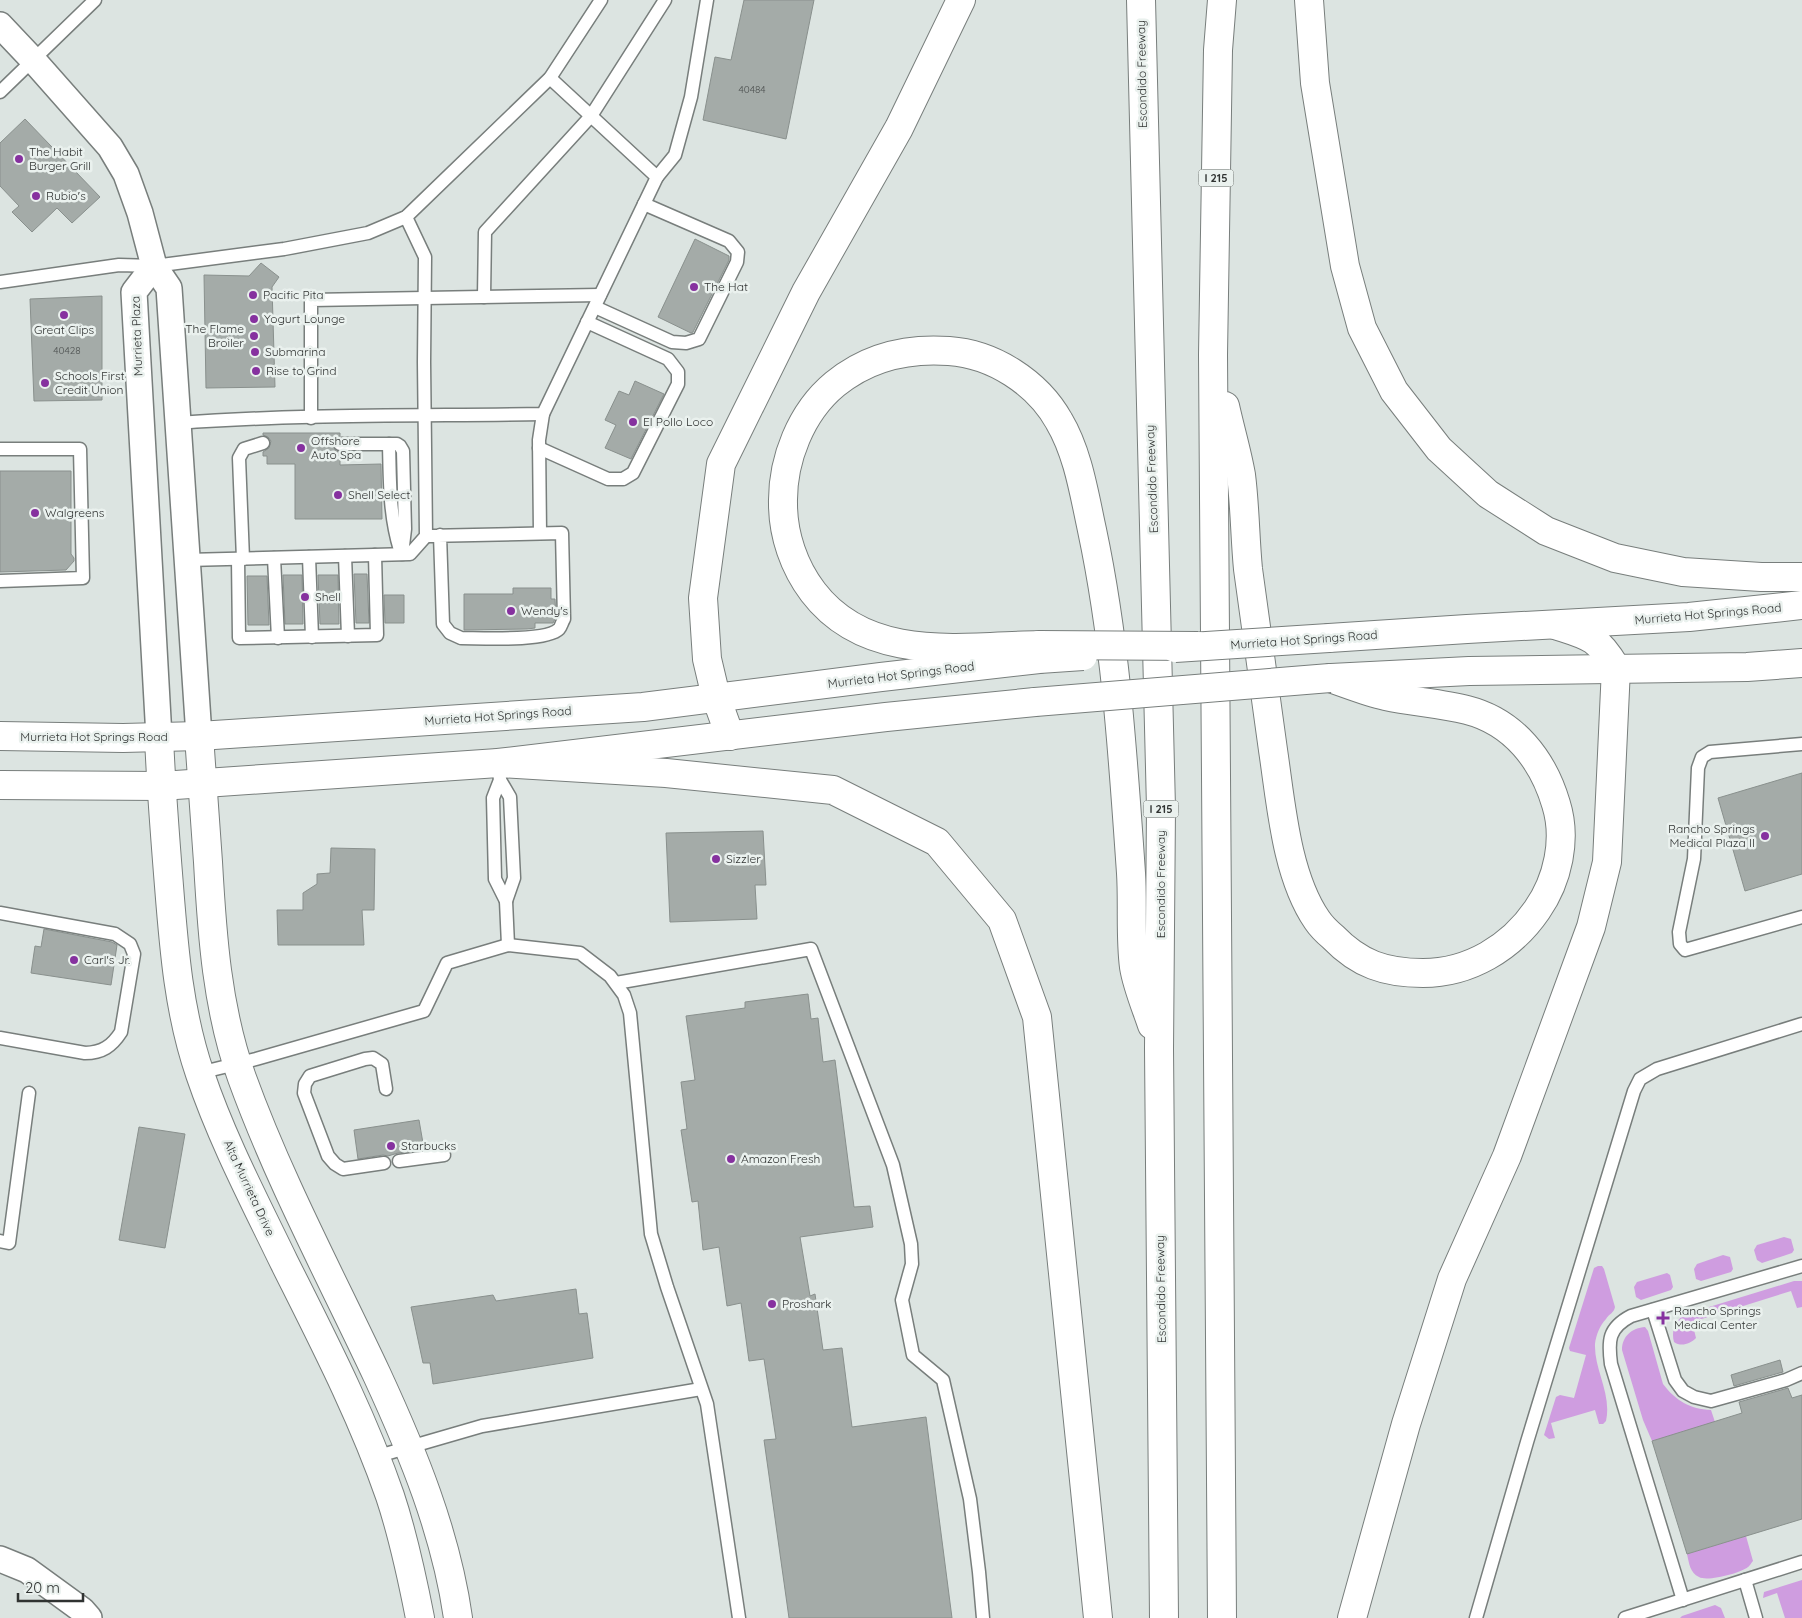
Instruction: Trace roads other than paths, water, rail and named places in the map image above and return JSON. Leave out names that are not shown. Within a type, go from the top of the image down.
[{"type":"main road","points":[[730,736],[716,697],[708,659],[703,598],[721,464],[806,292],[899,128],[961,0]]},
{"type":"main road","name":"Escondido Freeway","points":[[1141,0],[1161,808],[1159,1049],[1164,1618]]},
{"type":"main road","name":"I 215","points":[[1222,0],[1218,50],[1213,355],[1222,1618]]},
{"type":"main road","points":[[1309,0],[1315,83],[1344,266],[1362,328],[1394,391],[1439,449],[1488,494],[1546,531],[1615,558],[1683,572],[1761,577],[1802,577]]},
{"type":"main road","points":[[1039,652],[925,648],[892,643],[869,635],[850,625],[830,612],[818,598],[805,581],[790,546],[784,521],[783,482],[788,457],[799,432],[810,412],[834,384],[878,359],[904,352],[957,351],[981,356],[1026,383],[1047,402],[1060,422],[1076,462],[1098,558],[1116,676],[1132,896],[1134,970],[1159,1049]]},
{"type":"main road","points":[[1213,355],[1240,474],[1249,576],[1276,771],[1289,847],[1297,878],[1309,906],[1318,922],[1344,948],[1363,962],[1384,969],[1409,973],[1429,973],[1454,969],[1489,956],[1509,942],[1527,924],[1550,886],[1559,859],[1559,812],[1552,789],[1542,768],[1526,746],[1508,729],[1471,711],[1385,696],[1330,678]]},
{"type":"main road","name":"Murrieta Hot Springs Road","points":[[0,736],[123,738],[199,736],[643,706],[1039,652],[1198,646],[1467,628],[1689,617],[1802,605]]},
{"type":"main road","points":[[1352,1618],[1406,1424],[1452,1279],[1507,1156],[1591,927],[1607,862],[1616,668],[1605,649],[1588,635],[1555,625]]},
{"type":"main road","points":[[499,772],[730,736],[886,717],[1035,702],[1330,678],[1470,671],[1747,667],[1802,663]]},
{"type":"main road","points":[[199,736],[216,965],[228,1028],[238,1064],[283,1178],[366,1352],[409,1448],[446,1554],[458,1618]]},
{"type":"main road","name":"Alta Murrieta Drive","points":[[159,737],[172,926],[179,989],[199,1073],[232,1156],[309,1313],[375,1457],[396,1514],[420,1618]]},
{"type":"main road","points":[[0,784],[161,786],[499,772],[666,773],[833,790],[937,842],[1002,920],[1037,1017],[1098,1618]]},
{"type":"street","points":[[0,25],[34,60],[110,148],[126,174],[140,213],[154,266],[169,288],[199,736]]},
{"type":"street","name":"Murrieta Plaza","points":[[154,266],[134,292],[159,737]]},
{"type":"street","points":[[0,1559],[27,1570],[82,1615]]},
{"type":"lane","points":[[0,92],[95,0]]},
{"type":"lane","points":[[0,282],[119,265],[154,266],[284,249],[368,233],[406,217],[550,78],[601,0]]},
{"type":"lane","points":[[484,297],[485,232],[591,116],[665,0]]},
{"type":"lane","points":[[540,533],[539,448],[543,414],[657,177],[675,155],[691,97],[707,0]]},
{"type":"lane","points":[[550,78],[657,177]]},
{"type":"lane","points":[[310,418],[312,300],[484,297],[598,301],[672,342],[686,343],[699,339],[737,262],[738,252],[730,241],[644,204]]},
{"type":"lane","points":[[187,560],[410,554],[426,536],[424,416],[425,257],[406,217]]},
{"type":"lane","points":[[539,448],[608,479],[623,479],[633,473],[678,384],[678,372],[668,359],[587,322]]},
{"type":"lane","points":[[178,423],[310,418],[543,414]]},
{"type":"lane","points":[[263,444],[244,449],[239,458],[239,638],[377,635],[375,555]]},
{"type":"lane","points":[[340,444],[389,444],[390,509],[394,530],[402,554]]},
{"type":"lane","points":[[0,450],[80,449],[83,578],[0,580]]},
{"type":"lane","points":[[426,536],[440,535],[562,532],[564,619],[559,629],[536,638],[461,638],[450,634],[443,624],[440,535]]},
{"type":"lane","points":[[345,556],[348,636]]},
{"type":"lane","points":[[309,557],[312,637]]},
{"type":"lane","points":[[274,558],[278,638]]},
{"type":"lane","points":[[1802,744],[1710,752],[1702,757],[1698,768],[1694,859],[1680,932],[1680,944],[1685,950],[1802,917]]},
{"type":"lane","points":[[499,772],[493,798],[495,879],[506,901]]},
{"type":"lane","points":[[499,772],[510,798],[514,878],[506,901],[508,945]]},
{"type":"lane","points":[[0,913],[115,934],[130,944],[134,954],[121,1032],[114,1043],[106,1049],[85,1053],[0,1038]]},
{"type":"lane","points":[[199,1073],[238,1064],[424,1011],[447,962],[508,945],[580,953],[610,976],[624,995],[630,1012],[651,1234],[707,1404],[739,1618]]},
{"type":"lane","points":[[616,983],[811,949],[893,1166],[912,1244],[912,1264],[902,1300],[912,1355],[943,1380],[970,1499],[979,1572],[982,1618]]},
{"type":"lane","points":[[1476,1618],[1532,1424],[1634,1091],[1640,1079],[1657,1069],[1802,1024]]},
{"type":"lane","points":[[384,1163],[343,1169],[335,1164],[328,1156],[304,1093],[304,1084],[310,1076],[374,1058],[382,1064],[386,1089]]},
{"type":"lane","points":[[0,1241],[9,1243],[29,1093]]},
{"type":"lane","points":[[399,1161],[444,1155]]},
{"type":"lane","points":[[1683,1600],[1611,1364],[1609,1348],[1612,1333],[1620,1322],[1653,1310],[1802,1266]]},
{"type":"lane","points":[[1653,1310],[1675,1380],[1683,1391],[1694,1397],[1711,1401],[1802,1374]]},
{"type":"lane","points":[[375,1457],[482,1426],[701,1389]]},
{"type":"lane","points":[[1624,1618],[1802,1562]]},
{"type":"lane","points":[[1745,1580],[1756,1618]]},
{"type":"place","name":"The Habit Burger Grill","points":[[19,159]]},
{"type":"place","name":"Rubio's","points":[[36,196]]},
{"type":"place","name":"The Hat","points":[[694,287]]},
{"type":"place","name":"Pacific Pita","points":[[253,295]]},
{"type":"place","name":"Great Clips","points":[[64,315]]},
{"type":"place","name":"Yogurt Lounge","points":[[254,319]]},
{"type":"place","name":"The Flame Broiler","points":[[254,336]]},
{"type":"place","name":"Submarina","points":[[255,352]]},
{"type":"place","name":"Rise to Grind","points":[[256,371]]},
{"type":"place","name":"Schools First Credit Union","points":[[45,383]]},
{"type":"place","name":"El Pollo Loco","points":[[633,422]]},
{"type":"place","name":"Offshore Auto Spa","points":[[301,448]]},
{"type":"place","name":"Shell Select","points":[[338,495]]},
{"type":"place","name":"Walgreens","points":[[35,513]]},
{"type":"place","name":"Shell","points":[[305,597]]},
{"type":"place","name":"Wendy's","points":[[511,611]]},
{"type":"place","name":"Rancho Springs Medical Plaza II","points":[[1765,836]]},
{"type":"place","name":"Sizzler","points":[[716,859]]},
{"type":"place","name":"Carl's Jr.","points":[[74,960]]},
{"type":"place","name":"Starbucks","points":[[391,1146]]},
{"type":"place","name":"Amazon Fresh","points":[[731,1159]]},
{"type":"place","name":"Proshark","points":[[772,1304]]},
{"type":"place","name":"Rancho Springs Medical Center","points":[[1663,1318]]}]
